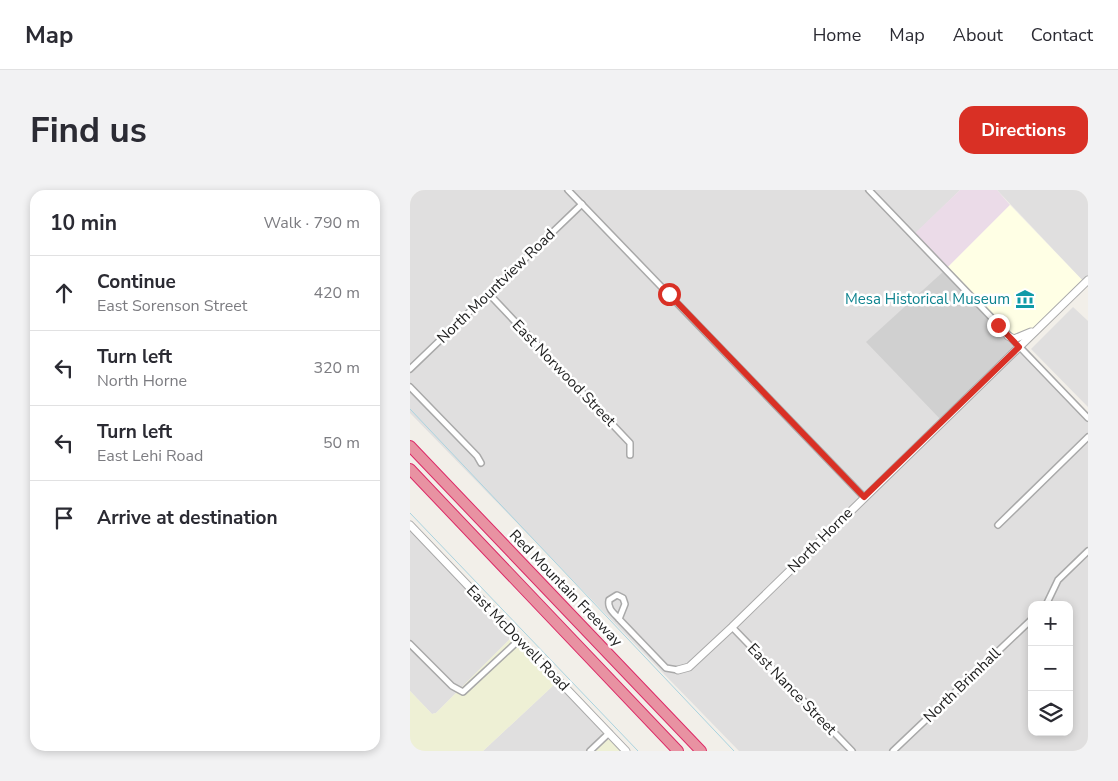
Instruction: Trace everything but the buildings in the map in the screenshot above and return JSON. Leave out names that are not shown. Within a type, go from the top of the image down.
[{"type":"highway","name":"Red Mountain Freeway","points":[[410,446],[701,751]]},
{"type":"highway","name":"Red Mountain Freeway","points":[[410,469],[678,751]]},
{"type":"street","points":[[568,190],[864,497]]},
{"type":"street","points":[[868,190],[1088,418]]},
{"type":"street","name":"North Mountview Road","points":[[410,369],[582,204]]},
{"type":"street","name":"North Horne","points":[[678,670],[689,667],[732,627],[1088,280]]},
{"type":"street","name":"East Norwood Street","points":[[489,294],[630,443],[630,455]]},
{"type":"street","points":[[1008,336],[1014,338],[1022,337],[1043,323]]},
{"type":"street","points":[[410,386],[477,456],[481,463]]},
{"type":"street","points":[[998,525],[1088,437]]},
{"type":"street","name":"East McDowell Road","points":[[410,525],[626,751]]},
{"type":"street","points":[[1048,601],[1058,580],[1088,551]]},
{"type":"street","points":[[619,618],[666,668],[678,670]]},
{"type":"street","name":"North Brimhall","points":[[893,751],[1028,623]]},
{"type":"street","name":"East Nance Street","points":[[732,627],[852,751]]},
{"type":"street","points":[[410,644],[452,686],[461,692],[467,691],[519,640]]},
{"type":"street","points":[[590,751],[608,733]]},
{"type":"shaded area","points":[[410,190],[960,190],[913,236],[1088,418],[1088,751],[739,751],[410,413]]},
{"type":"shaded area","points":[[960,190],[997,190],[1010,205],[945,270],[912,236]]},
{"type":"shaded area","points":[[997,190],[1088,190],[1088,280],[1085,283]]},
{"type":"shaded area","points":[[1010,205],[1085,283],[1019,347],[945,270]]},
{"type":"shaded area","points":[[945,270],[1019,347],[942,421],[866,342]]},
{"type":"shaded area","points":[[1073,307],[1088,321],[1088,407],[1031,349]]},
{"type":"shaded area","points":[[410,529],[513,636],[436,713],[432,714],[410,691]]},
{"type":"shaded area","points":[[513,636],[557,682],[483,751],[410,751],[410,691],[432,714],[436,713]]},
{"type":"shaded area","points":[[557,682],[602,731],[602,735],[585,751],[483,751]]},
{"type":"shaded area","points":[[607,740],[612,740],[623,751],[595,751]]},
{"type":"waterway","points":[[410,409],[734,751]]},
{"type":"waterway","points":[[410,513],[638,751]]},
{"type":"place","name":"Mesa Historical Museum","points":[[1025,299]]},
{"type":"route","points":[[669,294],[864,497],[1019,347],[998,325]]}]
